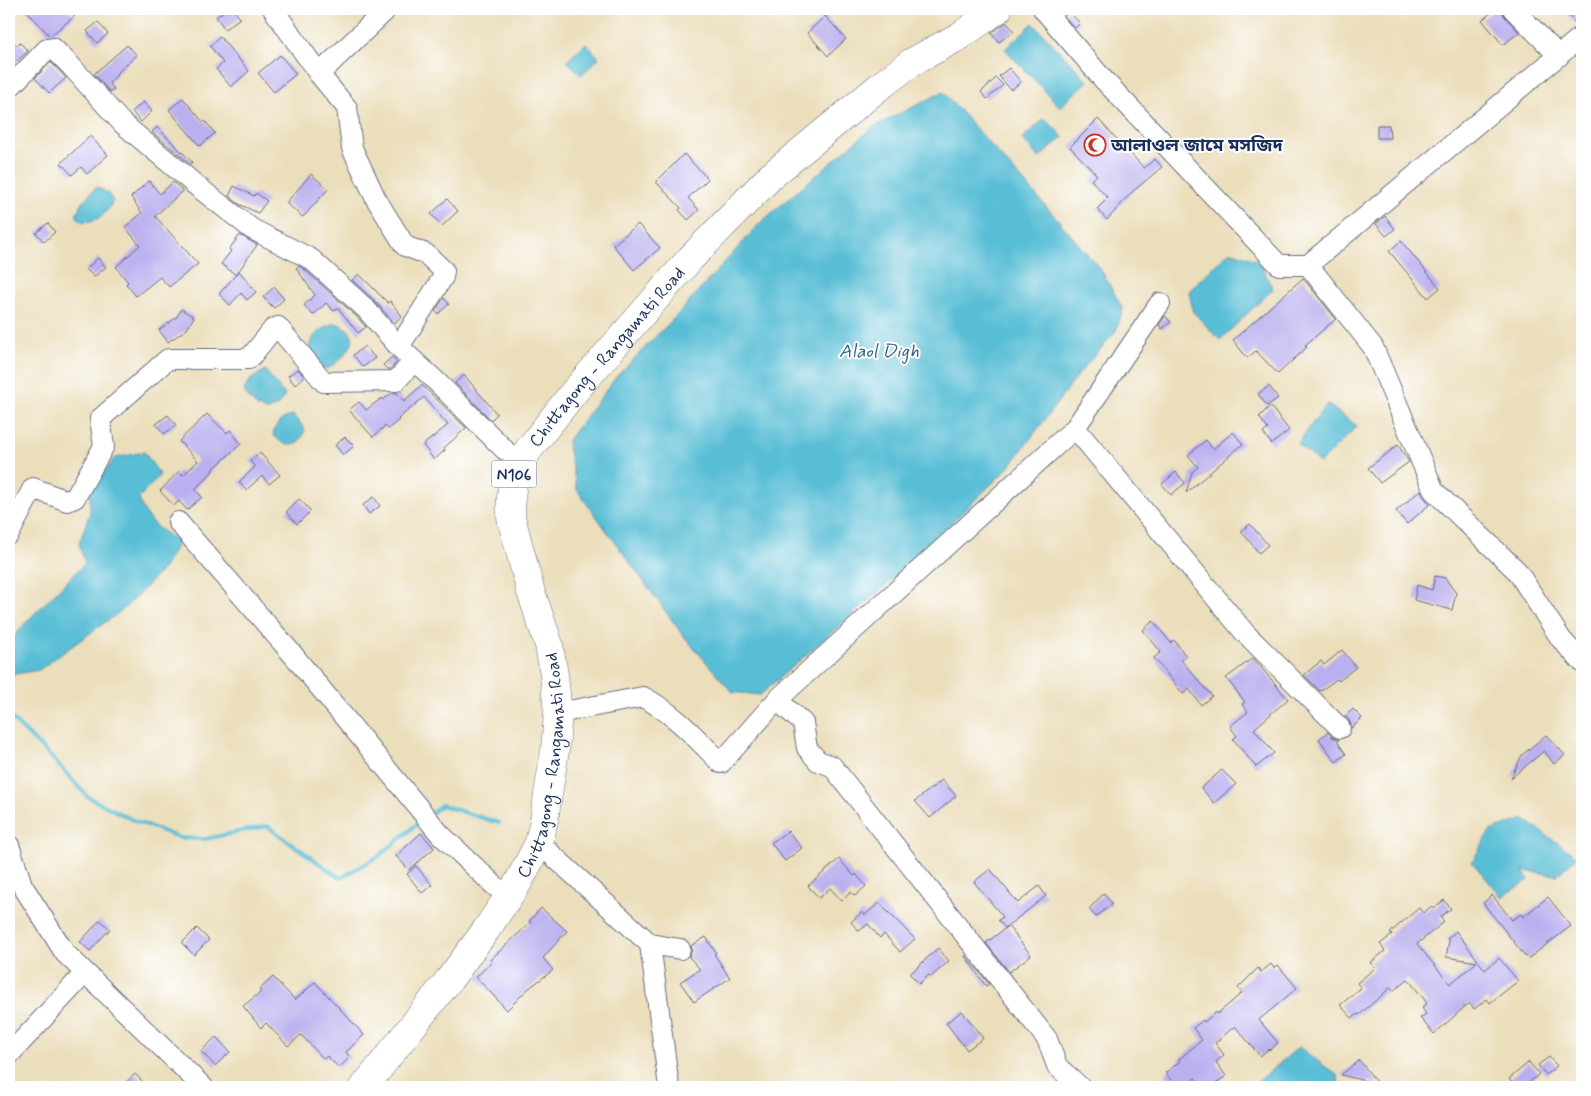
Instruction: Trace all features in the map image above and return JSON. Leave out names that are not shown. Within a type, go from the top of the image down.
[{"type":"highway","name":"Chittagong - Rangamati Road","points":[[350,1087],[384,1045],[496,887],[519,848],[532,789],[542,720],[540,679],[496,528],[492,487],[505,450],[635,298],[696,232],[786,146],[892,56],[972,9]]},
{"type":"highway","name":"Chittagong - Rangamati Road","points":[[364,1087],[486,930],[520,881],[539,843],[555,750],[558,713],[549,645],[530,589],[511,517],[511,496],[515,469],[574,392],[685,265],[771,176],[879,86],[912,62],[960,36],[998,9]]},
{"type":"street","points":[[273,9],[319,74],[346,108],[352,148],[376,199],[405,246],[426,254],[444,271],[443,277],[399,348]]},
{"type":"street","points":[[319,74],[385,11],[384,9]]},
{"type":"street","points":[[1043,9],[1102,78],[1279,265],[1308,265],[1582,36]]},
{"type":"street","points":[[1513,9],[1559,56]]},
{"type":"street","points":[[9,88],[47,49],[53,48],[129,128],[198,187],[252,229],[311,258],[365,308],[399,348],[505,450]]},
{"type":"street","points":[[1308,265],[1373,346],[1434,491],[1517,571],[1561,639],[1582,662]]},
{"type":"street","points":[[558,713],[643,697],[654,703],[691,732],[721,763],[777,700],[1074,428],[1160,303]]},
{"type":"street","points":[[9,534],[33,488],[67,501],[74,498],[104,446],[100,419],[168,359],[249,359],[273,329],[278,327],[324,382],[396,381],[414,362]]},
{"type":"street","points":[[1074,428],[1246,632],[1340,728]]},
{"type":"street","points":[[178,522],[294,656],[440,834],[496,887]]},
{"type":"street","points":[[777,700],[803,724],[807,748],[818,761],[832,766],[1047,1039],[1057,1066],[1080,1087]]},
{"type":"street","points":[[539,843],[650,944],[680,949]]},
{"type":"street","points":[[9,845],[15,891],[64,953],[203,1087]]},
{"type":"street","points":[[650,944],[669,1087]]},
{"type":"street","points":[[9,1055],[85,972]]},
{"type":"water","points":[[1033,23],[1088,81],[1060,107],[1005,49]]},
{"type":"water","points":[[586,43],[599,58],[581,75],[567,61]]},
{"type":"water","name":"Alaol Digh","points":[[943,92],[1101,270],[1123,309],[1116,331],[1082,370],[1009,467],[902,571],[760,695],[732,692],[682,634],[577,490],[567,441],[617,376],[679,313],[760,223],[873,127]]},
{"type":"water","points":[[1045,118],[1063,137],[1039,158],[1022,139]]},
{"type":"water","points":[[96,187],[108,193],[113,201],[98,219],[83,222],[76,216],[81,204]]},
{"type":"water","points":[[1230,251],[1259,261],[1273,289],[1220,340],[1193,312],[1189,291]]},
{"type":"water","points":[[335,323],[351,333],[351,345],[335,364],[328,369],[322,368],[309,355],[311,343],[319,331]]},
{"type":"water","points":[[265,370],[285,395],[279,405],[266,411],[253,403],[244,390],[251,379]]},
{"type":"water","points":[[1327,404],[1357,426],[1320,463],[1297,444]]},
{"type":"water","points":[[293,415],[305,429],[303,436],[296,444],[287,445],[282,443],[273,434],[280,422]]},
{"type":"water","points":[[144,452],[160,475],[139,498],[142,506],[154,524],[179,541],[164,568],[125,608],[39,670],[9,675],[9,644],[25,623],[85,563],[79,544],[90,512],[90,491],[115,458]]},
{"type":"water","points":[[1524,819],[1577,857],[1557,875],[1523,871],[1529,880],[1502,897],[1472,862],[1490,831]]},
{"type":"water","points":[[1299,1047],[1338,1076],[1339,1087],[1251,1087]]},
{"type":"building","points":[[25,9],[68,9],[75,16],[50,36]]},
{"type":"building","points":[[227,9],[233,9],[240,18],[225,29],[216,17]]},
{"type":"building","points":[[1496,9],[1501,9],[1505,17],[1519,32],[1503,45],[1482,20]]},
{"type":"building","points":[[1563,9],[1582,9],[1582,15],[1574,22]]},
{"type":"building","points":[[1069,12],[1080,23],[1075,28],[1064,16]]},
{"type":"building","points":[[825,16],[846,39],[828,56],[807,33]]},
{"type":"building","points":[[98,22],[108,34],[97,43],[87,31]]},
{"type":"building","points":[[1006,22],[1014,31],[999,42],[991,33]]},
{"type":"building","points":[[9,37],[17,46],[20,43],[28,51],[15,63],[9,55]]},
{"type":"building","points":[[220,37],[249,71],[231,87],[216,69],[223,63],[210,46]]},
{"type":"building","points":[[127,45],[137,55],[109,83],[114,89],[110,92],[94,74]]},
{"type":"building","points":[[280,55],[296,74],[274,92],[258,73]]},
{"type":"building","points":[[51,62],[66,78],[49,93],[35,78]]},
{"type":"building","points":[[1009,68],[1021,82],[1011,90],[999,76]]},
{"type":"building","points":[[996,78],[1003,85],[987,99],[981,92]]},
{"type":"building","points":[[183,98],[215,133],[200,146],[169,110]]},
{"type":"building","points":[[143,102],[152,111],[141,122],[132,112]]},
{"type":"building","points":[[1098,119],[1144,168],[1155,159],[1162,167],[1131,193],[1107,220],[1097,209],[1108,198],[1091,180],[1097,175],[1070,147]]},
{"type":"building","points":[[1377,125],[1389,125],[1390,138],[1377,138]]},
{"type":"building","points":[[157,127],[192,162],[190,164],[152,132]]},
{"type":"building","points":[[90,136],[108,155],[87,174],[81,167],[72,175],[61,163]]},
{"type":"building","points":[[684,154],[708,179],[688,198],[699,210],[688,220],[679,210],[681,208],[656,182]]},
{"type":"building","points":[[311,174],[328,189],[303,217],[286,203]]},
{"type":"building","points":[[149,181],[160,194],[173,182],[183,191],[155,216],[198,264],[169,287],[160,277],[136,296],[116,267],[140,245],[125,227],[142,213],[131,197]]},
{"type":"building","points":[[234,186],[254,196],[256,193],[267,201],[258,213],[239,204],[229,196]]},
{"type":"building","points":[[447,199],[458,211],[442,226],[431,214]]},
{"type":"building","points":[[1385,216],[1395,229],[1386,236],[1376,224]]},
{"type":"building","points":[[48,223],[55,232],[44,242],[36,233]]},
{"type":"building","points":[[638,224],[660,248],[634,270],[613,245]]},
{"type":"building","points":[[240,235],[257,245],[236,275],[221,264],[231,251],[229,249]]},
{"type":"building","points":[[1401,241],[1440,288],[1428,298],[1389,251]]},
{"type":"building","points":[[98,258],[106,267],[94,277],[86,269]]},
{"type":"building","points":[[299,266],[366,327],[358,333],[338,308],[334,311],[326,303],[313,315],[304,305],[315,295],[296,268]]},
{"type":"building","points":[[239,271],[256,292],[247,300],[241,293],[230,305],[219,294]]},
{"type":"building","points":[[359,274],[388,303],[390,301],[402,316],[394,323],[374,300],[352,280]]},
{"type":"building","points":[[1303,278],[1336,319],[1305,345],[1307,347],[1278,374],[1256,351],[1247,358],[1233,340]]},
{"type":"building","points":[[274,287],[284,299],[274,308],[263,297]]},
{"type":"building","points":[[444,298],[449,304],[438,314],[435,311]]},
{"type":"building","points":[[181,309],[194,317],[187,329],[168,342],[159,330],[177,317]]},
{"type":"building","points":[[1165,316],[1171,322],[1162,329],[1159,325]]},
{"type":"building","points":[[365,346],[375,358],[363,367],[353,355]]},
{"type":"building","points":[[392,357],[397,362],[391,369],[387,369],[383,365]]},
{"type":"building","points":[[298,369],[304,377],[295,385],[288,376]]},
{"type":"building","points":[[464,375],[497,414],[491,420],[455,383]]},
{"type":"building","points":[[422,385],[466,428],[434,460],[423,445],[448,425],[424,397],[388,429],[385,426],[373,437],[349,410],[359,402],[366,410],[392,393],[397,393],[404,401]]},
{"type":"building","points":[[1269,386],[1278,398],[1267,406],[1258,394]]},
{"type":"building","points":[[1270,406],[1289,430],[1272,444],[1263,433],[1268,429],[1259,417]]},
{"type":"building","points":[[207,414],[227,433],[230,430],[241,444],[212,470],[195,489],[202,497],[187,510],[179,501],[174,506],[160,491],[179,471],[183,475],[198,461],[179,441]]},
{"type":"building","points":[[168,415],[176,425],[164,434],[156,424]]},
{"type":"building","points":[[1233,432],[1243,444],[1186,493],[1192,472],[1198,467],[1188,455],[1206,440],[1213,449]]},
{"type":"building","points":[[345,437],[354,446],[343,455],[335,445]]},
{"type":"building","points":[[1398,445],[1409,462],[1380,483],[1368,468]]},
{"type":"building","points":[[260,453],[280,475],[269,484],[262,476],[246,490],[239,482],[255,467],[250,461]]},
{"type":"building","points":[[1176,472],[1185,483],[1171,495],[1162,484]]},
{"type":"building","points":[[1421,490],[1423,496],[1430,504],[1407,524],[1396,511]]},
{"type":"building","points":[[374,497],[380,506],[369,514],[363,505]]},
{"type":"building","points":[[299,499],[311,511],[297,524],[286,512]]},
{"type":"building","points":[[1250,524],[1268,545],[1259,553],[1241,531]]},
{"type":"building","points":[[1435,576],[1445,578],[1456,593],[1452,610],[1414,600],[1417,585],[1432,590]]},
{"type":"building","points":[[1153,621],[1171,643],[1174,640],[1186,656],[1181,660],[1212,696],[1201,705],[1189,689],[1183,694],[1154,658],[1161,652],[1143,630]]},
{"type":"building","points":[[1342,650],[1356,667],[1339,681],[1337,679],[1320,691],[1304,675],[1321,661],[1324,665]]},
{"type":"building","points":[[1253,658],[1288,699],[1254,729],[1274,753],[1256,767],[1233,739],[1237,736],[1230,726],[1248,712],[1242,704],[1245,702],[1226,678]]},
{"type":"building","points":[[1353,709],[1362,718],[1352,728],[1345,716]]},
{"type":"building","points":[[1328,732],[1332,737],[1339,740],[1337,741],[1346,754],[1336,762],[1319,739]]},
{"type":"building","points":[[1546,735],[1565,755],[1554,764],[1544,751],[1511,778],[1522,755]]},
{"type":"building","points":[[1222,770],[1236,784],[1214,803],[1201,788]]},
{"type":"building","points":[[942,780],[956,796],[930,818],[915,801]]},
{"type":"building","points":[[788,831],[802,848],[785,861],[771,843]]},
{"type":"building","points":[[421,833],[434,848],[409,870],[396,856]]},
{"type":"building","points":[[839,859],[866,886],[855,896],[851,892],[842,901],[830,888],[819,898],[808,886]]},
{"type":"building","points":[[416,866],[432,885],[422,893],[407,874]]},
{"type":"building","points":[[990,869],[1018,903],[1039,886],[1046,896],[1005,928],[998,920],[1003,917],[974,882]]},
{"type":"building","points":[[1104,893],[1112,904],[1096,917],[1089,909]]},
{"type":"building","points":[[1492,895],[1512,920],[1521,914],[1523,917],[1548,897],[1571,926],[1529,958],[1525,956],[1483,903]]},
{"type":"building","points":[[1444,900],[1451,909],[1440,917],[1444,922],[1417,944],[1450,984],[1477,962],[1446,957],[1449,941],[1447,939],[1456,931],[1485,970],[1499,958],[1518,981],[1490,1003],[1487,999],[1474,1009],[1469,1003],[1434,1034],[1420,1018],[1426,1014],[1422,1008],[1427,1003],[1408,979],[1393,991],[1390,988],[1359,1015],[1352,1018],[1340,1005],[1361,988],[1357,983],[1375,968],[1370,963],[1385,951],[1380,944],[1392,935],[1390,933],[1419,908],[1423,913],[1432,906],[1434,909]]},
{"type":"building","points":[[879,903],[915,939],[900,952],[884,934],[880,938],[868,924],[859,931],[851,922],[862,912],[865,915]]},
{"type":"building","points":[[541,908],[567,931],[543,958],[553,970],[528,989],[507,1010],[476,977],[492,962],[490,960],[531,922],[529,921]]},
{"type":"building","points":[[100,920],[110,929],[90,951],[80,942]]},
{"type":"building","points":[[1008,926],[1031,955],[1009,972],[986,943]]},
{"type":"building","points":[[197,928],[209,940],[194,955],[182,943]]},
{"type":"building","points":[[706,937],[716,953],[714,954],[730,978],[694,1002],[680,982],[700,969],[689,957],[692,951],[691,946]]},
{"type":"building","points":[[938,948],[949,961],[931,977],[929,975],[919,984],[910,974]]},
{"type":"building","points":[[966,956],[989,984],[986,986]]},
{"type":"building","points":[[1271,964],[1274,968],[1278,965],[1297,988],[1259,1020],[1278,1043],[1260,1056],[1235,1026],[1215,1043],[1224,1055],[1216,1062],[1226,1076],[1211,1087],[1204,1087],[1195,1078],[1183,1087],[1177,1087],[1165,1073],[1202,1040],[1193,1028],[1216,1012],[1217,1014],[1242,993],[1238,988],[1258,968],[1261,972]]},
{"type":"building","points":[[273,977],[295,1000],[315,982],[364,1035],[346,1052],[350,1057],[339,1068],[327,1056],[324,1059],[301,1035],[288,1046],[266,1023],[261,1028],[243,1006],[261,992],[259,990]]},
{"type":"building","points":[[962,1011],[983,1038],[967,1050],[946,1023]]},
{"type":"building","points":[[216,1037],[230,1052],[215,1066],[201,1051]]},
{"type":"building","points":[[1549,1057],[1557,1066],[1546,1075],[1538,1065]]},
{"type":"building","points":[[1359,1060],[1378,1084],[1341,1075]]},
{"type":"building","points":[[1529,1062],[1539,1074],[1523,1087],[1516,1087],[1509,1079]]},
{"type":"building","points":[[135,1074],[148,1087],[121,1087]]},
{"type":"waterway","points":[[9,716],[88,797],[133,820],[180,838],[205,839],[267,826],[340,878],[379,856],[422,820]]},
{"type":"waterway","points":[[432,813],[441,805],[499,823]]},
{"type":"place","name":"আলাওল জামে মসজিদ","points":[[1095,145]]}]
